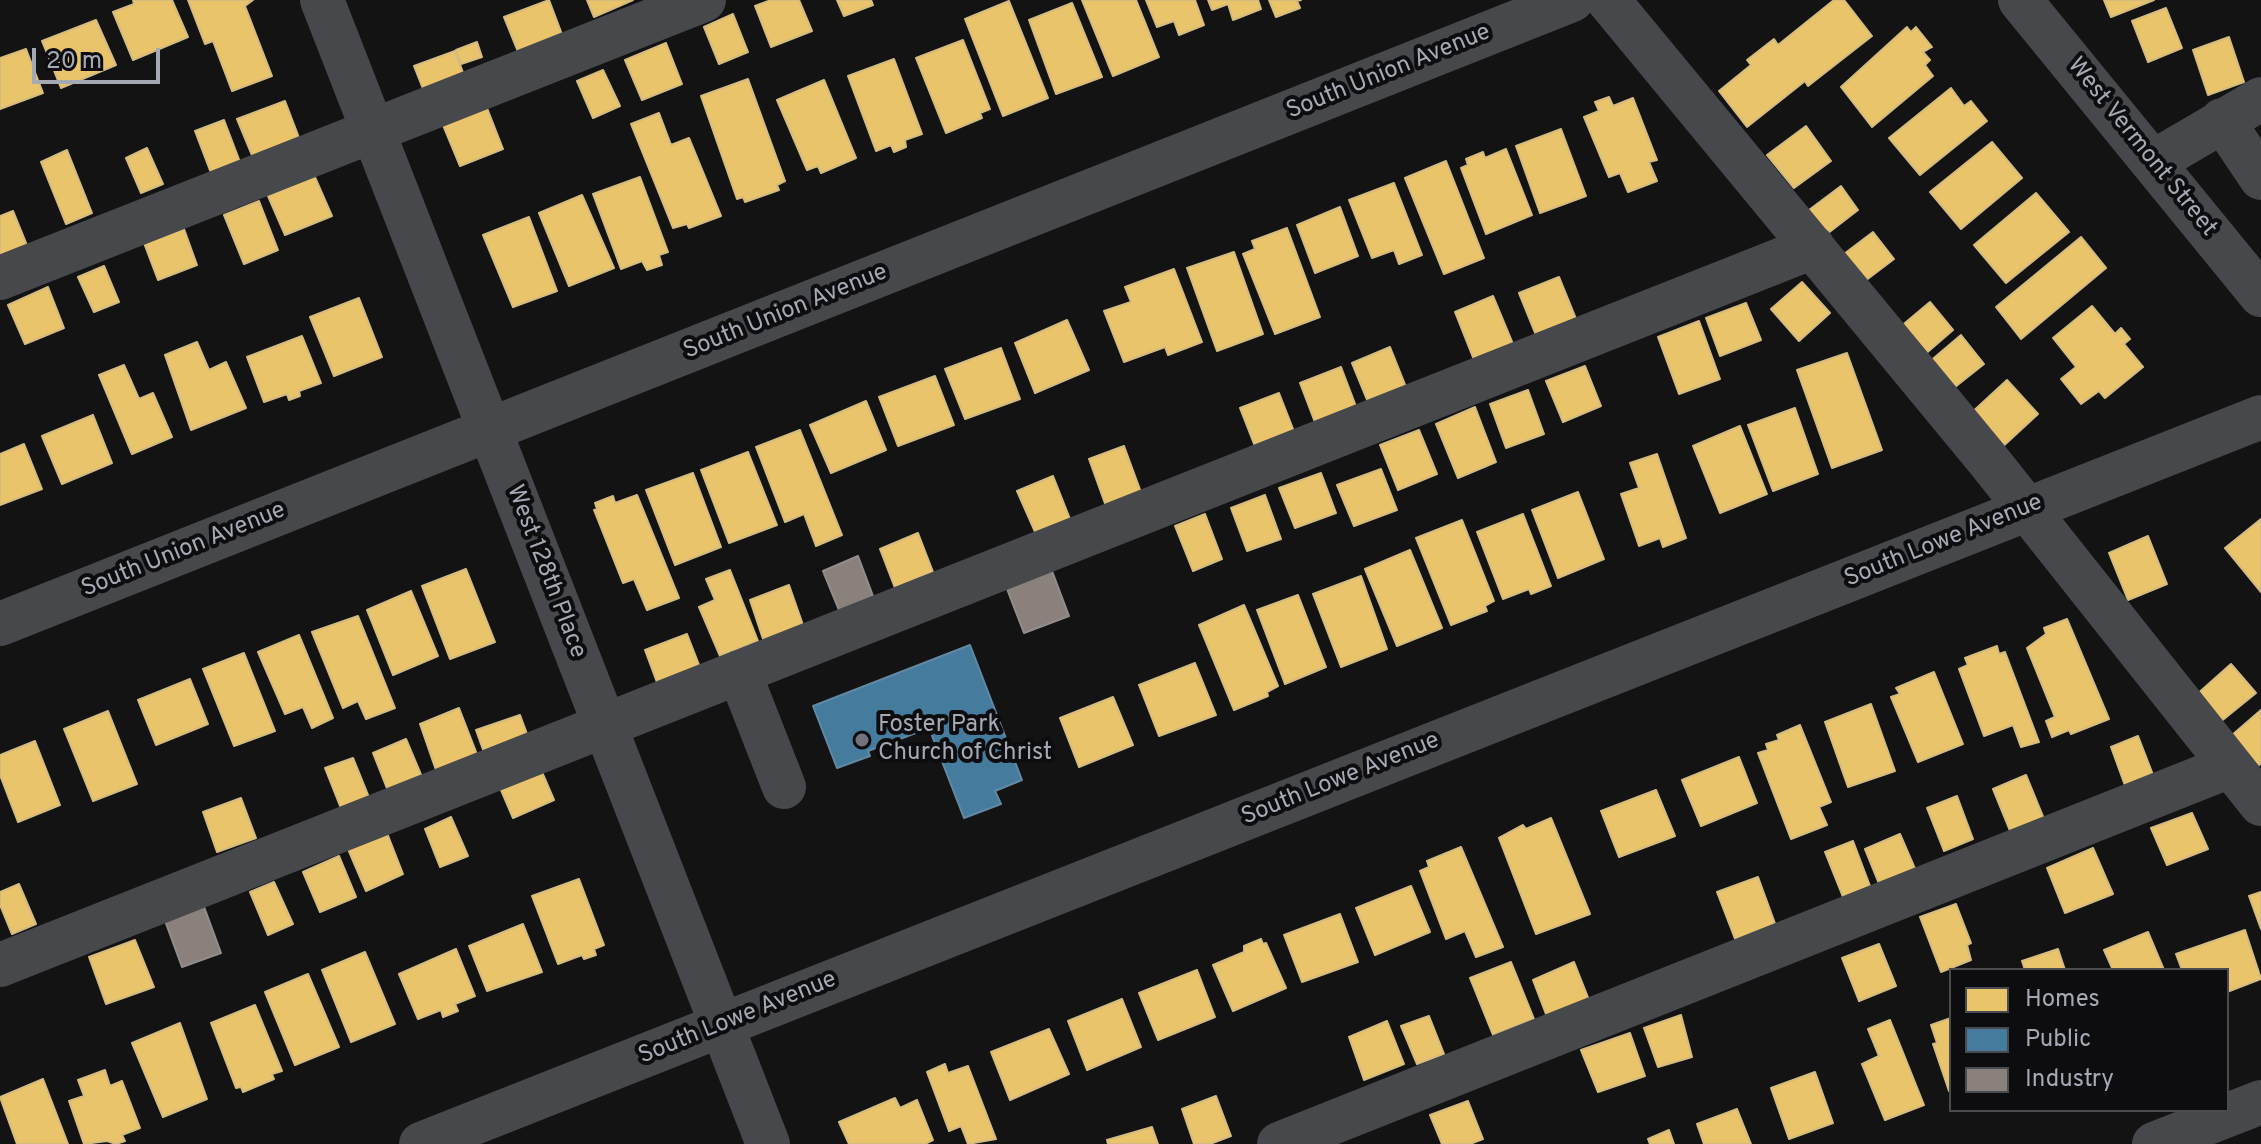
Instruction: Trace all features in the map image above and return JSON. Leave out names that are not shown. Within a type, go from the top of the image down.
[{"type":"street","name":"West 128th Place","points":[[322,0],[768,1144]]},
{"type":"street","points":[[0,278],[704,0]]},
{"type":"street","name":"South Union Avenue","points":[[0,624],[1572,0]]},
{"type":"street","points":[[1608,0],[1813,247],[2261,804]]},
{"type":"street","name":"West Vermont Street","points":[[2020,0],[2259,290]]},
{"type":"street","points":[[2153,162],[2261,99]]},
{"type":"street","points":[[2222,120],[2261,178]]},
{"type":"street","points":[[0,965],[1813,247]]},
{"type":"street","name":"South Lowe Avenue","points":[[421,1144],[2261,417]]},
{"type":"street","points":[[739,672],[784,787]]},
{"type":"street","points":[[1279,1144],[2230,766]]},
{"type":"street","points":[[2154,1144],[2261,1102]]},
{"type":"building: Homes","points":[[133,0],[172,0],[188,37],[133,60],[113,12],[134,4]]},
{"type":"building: Homes","points":[[188,0],[253,0],[245,6],[272,76],[232,91],[213,41],[205,44]]},
{"type":"building: Homes","points":[[549,0],[563,37],[519,54],[504,17]]},
{"type":"building: Homes","points":[[587,0],[633,0],[594,17]]},
{"type":"building: Homes","points":[[771,0],[799,0],[812,31],[771,47],[755,6]]},
{"type":"building: Homes","points":[[837,0],[871,0],[873,5],[844,16]]},
{"type":"building: Homes","points":[[1082,0],[1136,0],[1159,57],[1113,76]]},
{"type":"building: Homes","points":[[1146,0],[1195,0],[1204,25],[1179,35],[1174,21],[1157,27]]},
{"type":"building: Homes","points":[[1208,0],[1258,0],[1261,9],[1233,20],[1228,4],[1212,10]]},
{"type":"building: Homes","points":[[1269,0],[1301,0],[1297,1],[1300,8],[1276,17]]},
{"type":"building: Homes","points":[[1834,0],[1844,0],[1872,36],[1808,86],[1805,81],[1747,127],[1719,91],[1751,65],[1747,60],[1774,39],[1778,45]]},
{"type":"building: Homes","points":[[2104,0],[2154,0],[2111,17]]},
{"type":"building: Homes","points":[[1009,1],[1048,98],[1003,116],[965,19]]},
{"type":"building: Homes","points":[[1072,3],[1102,77],[1056,94],[1029,20]]},
{"type":"building: Homes","points":[[2166,8],[2182,48],[2148,62],[2132,21]]},
{"type":"building: Homes","points":[[733,14],[748,52],[719,64],[704,27]]},
{"type":"building: Homes","points":[[96,20],[116,65],[61,88],[42,41]]},
{"type":"building: Homes","points":[[1907,27],[1911,32],[1916,27],[1932,47],[1923,52],[1930,60],[1925,65],[1933,76],[1872,127],[1841,87]]},
{"type":"building: Homes","points":[[2229,37],[2244,82],[2208,95],[2193,50]]},
{"type":"building: Homes","points":[[963,40],[990,109],[980,113],[982,118],[946,133],[916,58]]},
{"type":"building: Homes","points":[[477,42],[482,57],[461,64],[456,50]]},
{"type":"building: Homes","points":[[666,43],[682,84],[642,100],[625,60]]},
{"type":"building: Homes","points":[[26,49],[43,93],[0,109],[0,58]]},
{"type":"building: Homes","points":[[455,51],[465,78],[425,94],[414,66]]},
{"type":"building: Homes","points":[[894,59],[922,134],[905,140],[906,147],[894,152],[891,145],[876,151],[848,76]]},
{"type":"building: Homes","points":[[603,70],[620,106],[593,118],[577,81]]},
{"type":"building: Homes","points":[[748,79],[785,181],[777,185],[779,190],[745,202],[743,197],[737,199],[701,96]]},
{"type":"building: Homes","points":[[824,80],[856,158],[821,173],[818,166],[807,170],[777,100]]},
{"type":"building: Homes","points":[[1951,88],[1964,106],[1971,101],[1987,121],[1920,175],[1889,138]]},
{"type":"building: Homes","points":[[1609,97],[1613,106],[1633,98],[1657,160],[1649,162],[1657,181],[1628,192],[1620,173],[1609,177],[1584,117],[1599,111],[1595,102]]},
{"type":"building: Homes","points":[[285,101],[301,143],[254,160],[237,119]]},
{"type":"building: Homes","points":[[487,108],[503,149],[460,166],[443,125]]},
{"type":"building: Homes","points":[[659,113],[671,145],[689,138],[721,216],[689,228],[687,224],[673,228],[631,124]]},
{"type":"building: Homes","points":[[224,120],[240,162],[211,173],[195,131]]},
{"type":"building: Homes","points":[[1806,126],[1831,161],[1794,188],[1767,155]]},
{"type":"building: Homes","points":[[1561,129],[1586,196],[1540,213],[1516,146]]},
{"type":"building: Homes","points":[[1992,142],[2022,178],[1961,229],[1930,192]]},
{"type":"building: Homes","points":[[147,148],[163,184],[141,193],[126,158]]},
{"type":"building: Homes","points":[[1506,149],[1532,215],[1486,234],[1461,168],[1468,165],[1466,159],[1483,152],[1485,158]]},
{"type":"building: Homes","points":[[67,150],[92,213],[66,224],[41,162]]},
{"type":"building: Homes","points":[[1446,161],[1484,258],[1444,274],[1405,178]]},
{"type":"building: Homes","points":[[314,175],[332,216],[285,235],[268,196]]},
{"type":"building: Homes","points":[[640,177],[668,252],[659,255],[662,265],[647,270],[642,261],[621,269],[593,194]]},
{"type":"building: Homes","points":[[1394,183],[1422,255],[1399,264],[1394,250],[1372,258],[1349,200]]},
{"type":"building: Homes","points":[[1841,186],[1858,210],[1823,237],[1805,213]]},
{"type":"building: Homes","points":[[2036,193],[2069,232],[2006,283],[1974,245]]},
{"type":"building: Homes","points":[[582,195],[614,268],[569,286],[539,213]]},
{"type":"building: Homes","points":[[259,201],[278,250],[244,264],[224,215]]},
{"type":"building: Homes","points":[[1340,207],[1358,256],[1315,273],[1297,225]]},
{"type":"building: Homes","points":[[13,211],[28,248],[0,260],[0,216]]},
{"type":"building: Homes","points":[[529,217],[557,291],[513,307],[483,235]]},
{"type":"building: Homes","points":[[1287,228],[1320,317],[1275,334],[1243,254],[1255,249],[1252,241]]},
{"type":"building: Homes","points":[[184,229],[197,265],[158,280],[144,243]]},
{"type":"building: Homes","points":[[1873,232],[1894,259],[1861,284],[1840,257]]},
{"type":"building: Homes","points":[[2081,237],[2106,268],[2021,339],[1996,307]]},
{"type":"building: Homes","points":[[1234,252],[1263,334],[1217,351],[1187,268]]},
{"type":"building: Homes","points":[[104,266],[119,302],[94,312],[78,277]]},
{"type":"building: Homes","points":[[1174,269],[1202,342],[1168,355],[1165,347],[1124,362],[1104,311],[1131,302],[1125,287]]},
{"type":"building: Homes","points":[[1559,277],[1576,319],[1536,335],[1519,293]]},
{"type":"building: Homes","points":[[1802,282],[1830,313],[1799,341],[1771,309]]},
{"type":"building: Homes","points":[[48,287],[64,328],[25,344],[8,305]]},
{"type":"building: Homes","points":[[1493,296],[1515,349],[1476,365],[1455,312]]},
{"type":"building: Homes","points":[[359,298],[382,357],[334,376],[310,317]]},
{"type":"building: Homes","points":[[1930,302],[1953,330],[1923,356],[1899,328]]},
{"type":"building: Homes","points":[[1746,303],[1761,340],[1720,356],[1706,318]]},
{"type":"building: Homes","points":[[2092,306],[2115,334],[2121,328],[2130,339],[2124,344],[2143,367],[2105,398],[2099,391],[2081,404],[2061,379],[2076,367],[2053,338]]},
{"type":"building: Homes","points":[[1067,320],[1089,370],[1035,393],[1015,343]]},
{"type":"building: Homes","points":[[1699,321],[1720,379],[1679,394],[1658,337]]},
{"type":"building: Homes","points":[[1961,335],[1984,364],[1950,391],[1928,363]]},
{"type":"building: Homes","points":[[302,336],[321,383],[299,391],[300,396],[289,400],[287,394],[264,402],[247,357]]},
{"type":"building: Homes","points":[[197,342],[209,370],[226,362],[246,408],[191,430],[165,355]]},
{"type":"building: Homes","points":[[1390,347],[1406,387],[1368,402],[1352,363]]},
{"type":"building: Homes","points":[[1001,348],[1020,399],[965,419],[945,369]]},
{"type":"building: Homes","points":[[1847,353],[1882,450],[1832,468],[1797,370]]},
{"type":"building: Homes","points":[[124,365],[139,399],[153,393],[172,437],[132,454],[99,375]]},
{"type":"building: Homes","points":[[1585,366],[1601,406],[1563,422],[1546,381]]},
{"type":"building: Homes","points":[[1341,367],[1357,409],[1316,425],[1300,383]]},
{"type":"building: Homes","points":[[935,376],[954,425],[898,446],[879,397]]},
{"type":"building: Homes","points":[[2007,380],[2038,414],[1999,450],[1968,416]]},
{"type":"building: Homes","points":[[1528,390],[1544,434],[1506,448],[1490,404]]},
{"type":"building: Homes","points":[[1279,393],[1295,434],[1256,449],[1240,408]]},
{"type":"building: Homes","points":[[866,401],[886,450],[831,473],[810,425]]},
{"type":"building: Homes","points":[[1475,407],[1496,462],[1458,478],[1436,424]]},
{"type":"building: Homes","points":[[1795,408],[1818,474],[1773,491],[1748,425]]},
{"type":"building: Homes","points":[[93,415],[112,463],[62,484],[42,436]]},
{"type":"building: Homes","points":[[1740,426],[1767,494],[1720,513],[1693,446]]},
{"type":"building: Homes","points":[[800,430],[842,535],[816,546],[804,514],[785,522],[756,447]]},
{"type":"building: Homes","points":[[1419,430],[1437,474],[1398,490],[1380,445]]},
{"type":"building: Homes","points":[[24,444],[42,489],[0,505],[0,454]]},
{"type":"building: Homes","points":[[1124,446],[1142,495],[1107,509],[1089,459]]},
{"type":"building: Homes","points":[[748,452],[777,525],[729,543],[701,470]]},
{"type":"building: Homes","points":[[1657,454],[1686,538],[1663,547],[1660,538],[1639,546],[1621,494],[1639,488],[1630,463]]},
{"type":"building: Homes","points":[[1381,469],[1397,510],[1354,526],[1337,485]]},
{"type":"building: Homes","points":[[693,473],[721,547],[675,565],[646,490]]},
{"type":"building: Homes","points":[[1321,473],[1336,513],[1295,528],[1279,488]]},
{"type":"building: Homes","points":[[1053,476],[1070,519],[1036,534],[1017,491]]},
{"type":"building: Homes","points":[[1578,492],[1604,559],[1558,578],[1532,510]]},
{"type":"building: Homes","points":[[637,495],[679,598],[647,610],[634,579],[623,583],[594,510],[597,509],[595,503],[613,496],[615,503]]},
{"type":"building: Homes","points":[[1265,495],[1281,539],[1247,551],[1231,508]]},
{"type":"building: Homes","points":[[1205,514],[1222,559],[1193,571],[1175,526]]},
{"type":"building: Homes","points":[[1523,514],[1551,586],[1531,594],[1529,589],[1503,599],[1477,532]]},
{"type":"building: Homes","points":[[2261,519],[2261,592],[2225,548]]},
{"type":"building: Homes","points":[[1462,520],[1494,601],[1485,606],[1487,611],[1451,625],[1416,538]]},
{"type":"building: Homes","points":[[918,533],[933,572],[895,588],[880,549]]},
{"type":"building: Homes","points":[[2148,536],[2167,584],[2128,600],[2109,553]]},
{"type":"building: Homes","points":[[1410,550],[1442,628],[1397,646],[1365,569]]},
{"type":"building: Homes","points":[[466,569],[495,642],[450,659],[422,586]]},
{"type":"building: Homes","points":[[730,570],[758,641],[720,656],[699,607],[715,600],[706,579]]},
{"type":"building: Homes","points":[[1361,576],[1387,649],[1341,667],[1313,594]]},
{"type":"building: Homes","points":[[789,585],[803,625],[763,639],[750,600]]},
{"type":"building: Homes","points":[[411,591],[438,656],[393,675],[367,610]]},
{"type":"building: Homes","points":[[1298,595],[1326,667],[1285,684],[1257,610]]},
{"type":"building: Homes","points":[[1244,605],[1278,686],[1267,692],[1268,696],[1234,710],[1199,625]]},
{"type":"building: Homes","points":[[358,616],[395,708],[366,719],[358,701],[343,708],[312,632]]},
{"type":"building: Homes","points":[[2067,619],[2109,719],[2071,734],[2069,730],[2052,737],[2046,721],[2055,717],[2027,648],[2046,634],[2044,628]]},
{"type":"building: Homes","points":[[687,634],[701,670],[658,685],[645,650]]},
{"type":"building: Homes","points":[[299,635],[333,718],[312,728],[303,707],[285,714],[258,652]]},
{"type":"building: Homes","points":[[1997,646],[1999,654],[2005,652],[2039,742],[2021,747],[2013,725],[1984,736],[1959,669],[1968,665],[1965,658]]},
{"type":"building: Homes","points":[[244,653],[275,731],[234,746],[203,669]]},
{"type":"building: Homes","points":[[1195,663],[1216,715],[1159,736],[1139,685]]},
{"type":"building: Homes","points":[[2231,664],[2256,693],[2219,723],[2195,696]]},
{"type":"building: Homes","points":[[1934,672],[1963,744],[1918,762],[1891,697],[1900,694],[1896,688]]},
{"type":"building: Homes","points":[[190,679],[208,724],[156,745],[138,700]]},
{"type":"building: Homes","points":[[1113,697],[1133,745],[1079,767],[1060,718]]},
{"type":"building: Homes","points":[[1871,704],[1895,771],[1848,787],[1825,722]]},
{"type":"building: Homes","points":[[459,708],[478,757],[437,773],[420,724]]},
{"type":"building: Homes","points":[[2261,710],[2261,763],[2258,766],[2231,736]]},
{"type":"building: Homes","points":[[108,711],[137,784],[93,801],[64,729]]},
{"type":"building: Homes","points":[[520,715],[530,742],[486,758],[476,730]]},
{"type":"building: Homes","points":[[1800,725],[1831,802],[1819,807],[1827,825],[1791,839],[1758,753],[1768,750],[1766,744],[1779,740],[1777,735]]},
{"type":"building: Homes","points":[[2138,736],[2155,780],[2127,791],[2111,747]]},
{"type":"building: Homes","points":[[406,739],[422,777],[388,791],[373,753]]},
{"type":"building: Homes","points":[[35,741],[60,805],[18,822],[0,775],[0,755]]},
{"type":"building: Homes","points":[[1739,757],[1757,803],[1701,826],[1682,780]]},
{"type":"building: Homes","points":[[353,758],[370,800],[342,811],[325,768]]},
{"type":"building: Homes","points":[[542,772],[554,800],[513,818],[501,790]]},
{"type":"building: Homes","points":[[2026,775],[2046,824],[2013,838],[1993,789]]},
{"type":"building: Homes","points":[[1656,790],[1675,836],[1619,857],[1601,811]]},
{"type":"building: Homes","points":[[1957,796],[1973,839],[1944,851],[1927,808]]},
{"type":"building: Homes","points":[[241,798],[256,838],[217,852],[203,812]]},
{"type":"building: Homes","points":[[2192,813],[2208,849],[2167,865],[2151,828]]},
{"type":"building: Homes","points":[[451,817],[468,856],[440,867],[425,829]]},
{"type":"building: Homes","points":[[1551,818],[1590,914],[1536,934],[1499,838],[1523,825],[1526,829]]},
{"type":"building: Homes","points":[[387,833],[403,874],[366,891],[348,849]]},
{"type":"building: Homes","points":[[1900,834],[1916,871],[1880,886],[1865,849]]},
{"type":"building: Homes","points":[[1853,841],[1870,886],[1843,897],[1825,852]]},
{"type":"building: Homes","points":[[1461,847],[1503,947],[1476,957],[1465,931],[1446,939],[1420,871],[1429,867],[1427,861]]},
{"type":"building: Homes","points":[[2093,848],[2113,894],[2065,913],[2047,868]]},
{"type":"building: Homes","points":[[339,856],[356,897],[320,912],[303,872]]},
{"type":"building: Homes","points":[[1758,877],[1777,929],[1737,944],[1717,892]]},
{"type":"building: Homes","points":[[579,879],[604,945],[594,949],[596,955],[584,959],[582,955],[558,964],[532,896]]},
{"type":"building: Homes","points":[[274,882],[293,924],[268,935],[250,892]]},
{"type":"building: Homes","points":[[19,884],[36,924],[12,934],[0,905],[0,892]]},
{"type":"building: Homes","points":[[1411,886],[1430,932],[1375,955],[1356,908]]},
{"type":"building: Homes","points":[[2261,892],[2261,929],[2249,896]]},
{"type":"building: Homes","points":[[1956,904],[1971,943],[1967,945],[1971,960],[1941,972],[1920,917]]},
{"type":"building: Homes","points":[[1340,914],[1358,962],[1302,982],[1284,935]]},
{"type":"building: Homes","points":[[523,924],[542,972],[487,991],[469,946]]},
{"type":"building: Homes","points":[[2245,930],[2261,979],[2229,991],[2229,968],[2181,968],[2176,954]]},
{"type":"building: Homes","points":[[2148,932],[2163,968],[2112,968],[2104,950]]},
{"type":"building: Homes","points":[[1261,939],[1263,944],[1266,943],[1286,988],[1233,1011],[1213,965],[1244,952],[1244,946]]},
{"type":"building: Homes","points":[[135,940],[154,987],[106,1004],[89,957]]},
{"type":"building: Homes","points":[[1879,944],[1896,986],[1859,1001],[1842,958]]},
{"type":"building: Homes","points":[[456,949],[475,996],[455,1004],[458,1011],[443,1017],[441,1010],[418,1019],[399,974]]},
{"type":"building: Homes","points":[[2058,949],[2064,968],[2024,968],[2022,961]]},
{"type":"building: Homes","points":[[365,952],[395,1024],[351,1042],[322,970]]},
{"type":"building: Homes","points":[[1511,962],[1534,1019],[1493,1035],[1470,978]]},
{"type":"building: Homes","points":[[1574,962],[1591,1005],[1549,1022],[1533,980]]},
{"type":"building: Homes","points":[[1197,970],[1215,1017],[1158,1040],[1139,993]]},
{"type":"building: Homes","points":[[308,974],[339,1047],[295,1065],[265,992]]},
{"type":"building: Homes","points":[[1122,999],[1141,1047],[1087,1070],[1068,1021]]},
{"type":"building: Homes","points":[[255,1005],[282,1071],[272,1074],[274,1079],[243,1092],[241,1087],[236,1088],[211,1023]]},
{"type":"building: Homes","points":[[1681,1015],[1692,1057],[1658,1067],[1644,1028]]},
{"type":"building: Homes","points":[[1429,1016],[1444,1054],[1417,1064],[1401,1026]]},
{"type":"building: Homes","points":[[1949,1019],[1949,1091],[1933,1044],[1937,1043],[1931,1025]]},
{"type":"building: Homes","points":[[1890,1020],[1924,1105],[1885,1120],[1862,1064],[1879,1056],[1868,1029]]},
{"type":"building: Homes","points":[[1387,1021],[1404,1064],[1364,1080],[1349,1037]]},
{"type":"building: Homes","points":[[180,1023],[207,1099],[163,1117],[132,1043]]},
{"type":"building: Homes","points":[[1049,1029],[1069,1074],[1010,1100],[991,1052]]},
{"type":"building: Homes","points":[[1630,1033],[1645,1076],[1598,1092],[1581,1050]]},
{"type":"building: Homes","points":[[945,1064],[948,1073],[968,1066],[996,1139],[968,1144],[961,1126],[949,1131],[927,1072]]},
{"type":"building: Homes","points":[[105,1070],[110,1086],[122,1081],[140,1128],[122,1135],[125,1141],[116,1144],[107,1141],[84,1144],[69,1101],[84,1096],[78,1080]]},
{"type":"building: Homes","points":[[1815,1072],[1833,1123],[1789,1139],[1771,1088]]},
{"type":"building: Homes","points":[[43,1079],[68,1144],[17,1144],[0,1097]]},
{"type":"building: Homes","points":[[1216,1096],[1231,1136],[1210,1144],[1194,1144],[1182,1109]]},
{"type":"building: Homes","points":[[895,1098],[900,1108],[917,1100],[933,1140],[925,1144],[849,1144],[839,1122]]},
{"type":"building: Homes","points":[[1468,1101],[1483,1139],[1470,1144],[1442,1144],[1430,1115]]},
{"type":"building: Homes","points":[[1737,1109],[1751,1144],[1704,1144],[1697,1124]]},
{"type":"building: Homes","points":[[1152,1127],[1158,1144],[1108,1144],[1107,1140]]},
{"type":"building: Homes","points":[[1669,1130],[1674,1144],[1650,1144],[1648,1139]]},
{"type":"building: Public","name":"Foster Park Church of Christ","points":[[970,645],[1022,780],[995,791],[1001,804],[964,818],[929,728],[868,751],[870,756],[837,768],[813,706]]},
{"type":"building: Industry","points":[[858,556],[873,596],[839,610],[823,571]]},
{"type":"building: Industry","points":[[1052,571],[1069,616],[1024,633],[1007,589]]},
{"type":"building: Industry","points":[[203,904],[221,953],[182,967],[164,918]]},
{"type":"place","name":"Foster Park Church of Christ","points":[[862,740]]}]
